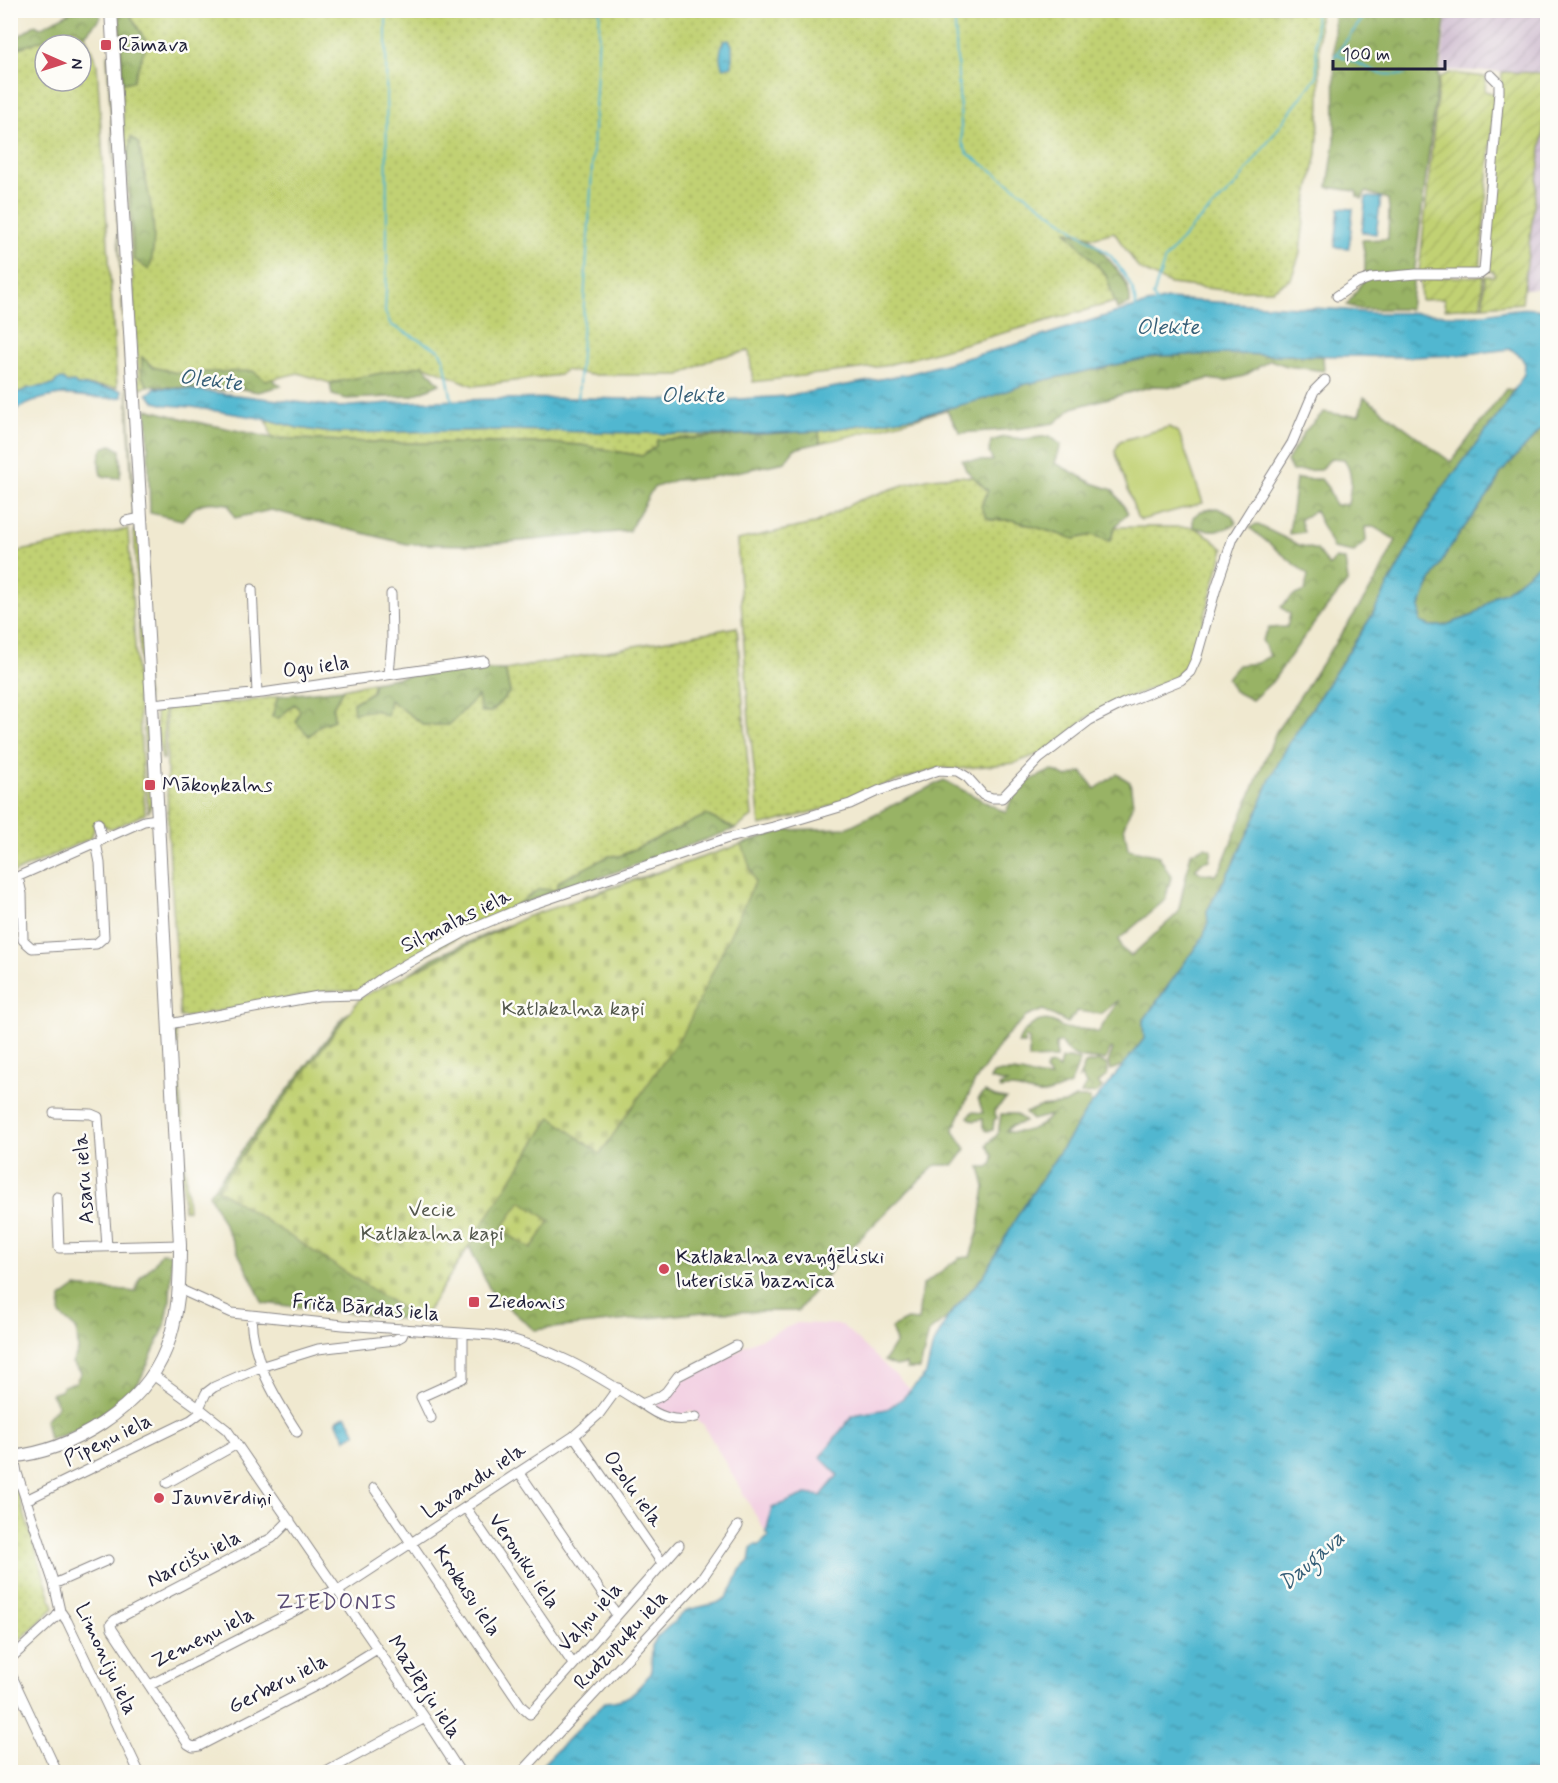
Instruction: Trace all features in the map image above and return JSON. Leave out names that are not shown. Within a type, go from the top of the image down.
[{"type":"main road","points":[[13,1456],[55,1447],[71,1441],[88,1432],[135,1396],[153,1375],[164,1354],[171,1333],[179,1289],[180,1245],[152,704],[111,10]]},
{"type":"street","points":[[1337,296],[1356,283],[1371,278],[1416,274],[1480,274],[1484,271],[1499,92],[1499,83],[1491,75]]},
{"type":"street","name":"Silmalas iela","points":[[169,1024],[318,996],[358,995],[422,954],[467,931],[519,909],[741,834],[850,804],[878,791],[939,770],[957,771],[967,777],[983,795],[1002,798],[1039,759],[1090,720],[1124,703],[1181,680],[1190,672],[1233,538],[1292,442],[1314,391],[1325,380]]},
{"type":"street","points":[[126,521],[142,518]]},
{"type":"street","points":[[252,589],[257,693]]},
{"type":"street","points":[[389,674],[392,641],[391,594]]},
{"type":"street","name":"Ogu iela","points":[[152,704],[257,693],[484,661]]},
{"type":"street","points":[[98,823],[99,841],[100,863],[104,937],[96,944],[32,948],[23,940],[22,894],[14,878],[99,841],[147,820],[157,819]]},
{"type":"street","name":"Asaru iela","points":[[54,1113],[91,1114],[98,1117],[107,1247]]},
{"type":"street","points":[[57,1197],[59,1248],[180,1245]]},
{"type":"street","name":"Friča Bārdas iela","points":[[179,1289],[222,1311],[251,1316],[491,1335],[537,1346],[618,1389],[665,1418],[680,1420],[696,1417]]},
{"type":"street","points":[[251,1316],[251,1327],[260,1367],[297,1432]]},
{"type":"street","name":"Pīpeņu iela","points":[[26,1500],[191,1420],[201,1409],[206,1393],[214,1387],[260,1367],[318,1349],[394,1340],[402,1336],[405,1329]]},
{"type":"street","points":[[432,1418],[421,1397],[463,1378],[463,1334]]},
{"type":"street","points":[[642,1404],[666,1392],[678,1376],[736,1346]]},
{"type":"street","name":"Mazlēpju iela","points":[[153,1375],[227,1430],[425,1718],[460,1773]]},
{"type":"street","name":"Lavandu iela","points":[[338,1590],[574,1436],[599,1414],[618,1389]]},
{"type":"street","name":"Ozolu iela","points":[[574,1436],[662,1563]]},
{"type":"street","points":[[167,1483],[237,1444]]},
{"type":"street","name":"Limoniju iela","points":[[13,1456],[54,1584],[60,1611],[138,1773]]},
{"type":"street","points":[[519,1472],[617,1615]]},
{"type":"street","name":"Krokusu iela","points":[[374,1488],[522,1707],[530,1714]]},
{"type":"street","name":"Veroniku iela","points":[[466,1508],[573,1664]]},
{"type":"street","name":"Narcišu iela","points":[[150,1685],[112,1629],[111,1624],[272,1538],[290,1520]]},
{"type":"street","name":"Rudzupuķu iela","points":[[522,1773],[704,1577],[738,1526]]},
{"type":"street","name":"Vaļņu iela","points":[[530,1714],[679,1545]]},
{"type":"street","points":[[54,1584],[108,1560]]},
{"type":"street","name":"Zemeņu iela","points":[[150,1685],[338,1590]]},
{"type":"street","points":[[10,1659],[60,1611]]},
{"type":"street","name":"Gerberu iela","points":[[150,1685],[188,1744],[193,1747],[327,1680],[377,1649]]},
{"type":"street","points":[[10,1672],[57,1773]]},
{"type":"street","points":[[326,1773],[425,1718]]},
{"type":"shaded area","points":[[1447,11],[1547,11],[1547,73],[1441,70]]},
{"type":"shaded area","points":[[1547,100],[1547,288],[1524,289]]},
{"type":"shaded area","points":[[797,1323],[842,1325],[910,1389],[903,1398],[887,1409],[853,1415],[839,1475],[821,1496],[772,1508],[766,1533],[703,1424],[698,1421],[691,1410],[681,1417],[662,1412],[655,1405],[679,1382],[740,1350],[743,1346]]},
{"type":"green space","points":[[73,11],[97,11],[101,17],[87,33],[82,33],[75,28],[61,33],[33,33],[33,43],[11,51],[11,38],[19,36],[35,25],[40,28]]},
{"type":"green space","points":[[117,11],[127,11],[120,17],[146,43],[128,11],[1319,11],[1320,105],[1317,154],[1306,205],[1300,253],[1291,279],[1272,290],[1223,290],[1170,284],[1139,269],[1114,232],[1095,237],[1067,231],[1106,275],[1115,302],[884,366],[753,382],[749,351],[714,358],[680,375],[591,375],[565,370],[560,375],[474,386],[423,365],[330,383],[298,373],[265,381],[177,373],[152,367],[142,358],[142,376],[148,386],[139,388]]},
{"type":"green space","points":[[128,11],[147,43],[133,81],[123,83],[120,17]]},
{"type":"green space","points":[[1334,11],[1446,11],[1410,309],[1360,309],[1347,305],[1365,278],[1362,240],[1388,239],[1389,209],[1388,199],[1366,192],[1362,199],[1357,196],[1356,191],[1328,187],[1335,140]]},
{"type":"green space","points":[[75,27],[82,33],[59,33]]},
{"type":"green space","points":[[33,43],[33,93],[93,93],[93,54],[97,64],[117,387],[77,385],[74,382],[67,383],[63,379],[57,380],[53,385],[30,388],[11,395],[11,51]]},
{"type":"green space","points":[[107,54],[135,514],[133,517],[127,383]]},
{"type":"green space","points":[[1502,72],[1547,73],[1547,100],[1522,303],[1483,306],[1485,276],[1494,276],[1494,271],[1487,271]]},
{"type":"green space","points":[[1449,73],[1486,77],[1485,91],[1495,94],[1480,270],[1419,272],[1439,78]]},
{"type":"green space","points":[[131,137],[139,144],[151,207],[154,238],[149,270],[134,259],[128,155]]},
{"type":"green space","points":[[1066,231],[1089,236],[1122,276],[1127,285],[1130,304],[1117,309],[1106,275]]},
{"type":"green space","points":[[1483,276],[1481,306],[1445,309],[1444,299],[1421,300],[1420,278]]},
{"type":"green space","points":[[1227,354],[1323,356],[1324,371],[1287,366],[1270,360],[1244,376],[1224,381],[1208,379],[1180,387],[1153,386],[1072,408],[1055,423],[1016,429],[960,433],[946,409],[1026,384],[1157,356]]},
{"type":"green space","points":[[142,357],[153,367],[177,373],[253,371],[265,380],[272,379],[281,386],[258,392],[238,388],[223,390],[148,386],[142,376]]},
{"type":"green space","points":[[423,365],[440,384],[411,396],[347,399],[332,395],[330,383]]},
{"type":"green space","name":"Vecie Katlakalna kapi","points":[[1506,389],[1514,390],[1503,409],[1436,497],[1371,617],[1288,745],[1270,779],[1255,818],[1233,864],[1207,911],[1209,924],[1203,937],[1143,1021],[1144,1039],[1123,1065],[1111,1070],[1108,1063],[1113,1049],[1111,1048],[1105,1060],[1085,1058],[1069,1052],[1061,1042],[1056,1044],[1056,1058],[1029,1059],[1029,1039],[1025,1037],[1024,1044],[1018,1044],[1022,1034],[1030,1026],[1046,1020],[1068,1029],[1098,1033],[1119,1000],[1101,1014],[1077,1011],[1068,1023],[1043,1010],[1026,1017],[1005,1037],[974,1083],[953,1130],[966,1149],[954,1165],[936,1165],[917,1182],[846,1253],[798,1311],[704,1312],[534,1330],[491,1292],[469,1246],[421,1321],[263,1303],[209,1194],[344,1016],[433,958],[505,926],[551,914],[585,896],[785,830],[846,828],[944,780],[1006,813],[1016,787],[1052,770],[1067,777],[1082,772],[1095,789],[1117,774],[1130,782],[1133,803],[1124,826],[1128,849],[1159,856],[1171,877],[1165,900],[1119,939],[1121,948],[1131,956],[1178,913],[1191,853],[1205,847],[1212,850],[1210,860],[1202,862],[1195,869],[1202,874],[1212,873],[1214,876],[1220,870],[1276,732],[1376,581],[1396,540],[1374,527],[1365,527],[1366,541],[1354,552],[1333,548],[1315,511],[1300,519],[1304,532],[1289,534],[1296,479],[1321,479],[1328,488],[1335,505],[1348,504],[1350,492],[1351,481],[1344,459],[1331,458],[1321,470],[1292,471],[1287,461],[1305,431],[1324,412],[1359,415],[1364,397],[1451,462]]},
{"type":"green space","points":[[147,409],[273,438],[393,443],[547,443],[581,445],[642,456],[656,446],[657,440],[819,431],[820,443],[794,449],[785,462],[707,478],[675,480],[653,488],[629,531],[478,545],[407,544],[271,510],[235,518],[228,504],[220,503],[197,506],[182,520],[150,513]]},
{"type":"green space","points":[[946,409],[868,432],[820,443],[819,431],[914,417]]},
{"type":"green space","points":[[266,419],[298,428],[332,433],[508,430],[730,435],[657,440],[656,446],[642,456],[581,445],[547,443],[393,443],[272,438]]},
{"type":"green space","points":[[1547,423],[1547,558],[1505,592],[1496,595],[1474,615],[1443,626],[1430,626],[1420,622],[1420,606],[1452,544],[1495,486],[1500,474]]},
{"type":"green space","points":[[1169,427],[1179,433],[1203,503],[1141,520],[1137,517],[1115,451],[1120,441]]},
{"type":"green space","points":[[1050,436],[1061,445],[1055,463],[1092,483],[1113,490],[1128,513],[1115,527],[1110,541],[1092,535],[1074,539],[1013,520],[992,520],[986,517],[981,506],[988,491],[966,470],[962,460],[993,461],[989,453],[991,441],[1004,437],[1024,439]]},
{"type":"green space","points":[[111,445],[120,450],[120,478],[101,475],[100,455],[103,448]]},
{"type":"green space","points":[[975,477],[988,491],[992,520],[1013,520],[1074,539],[1092,535],[1110,540],[1115,527],[1193,527],[1204,533],[1224,549],[1193,657],[1174,678],[1089,716],[1049,750],[1015,763],[957,769],[939,768],[865,791],[823,809],[760,826],[749,720],[737,540],[814,524],[857,501],[906,484],[931,478]]},
{"type":"green space","points":[[1217,508],[1232,515],[1236,523],[1216,530],[1193,527],[1193,517],[1201,511]]},
{"type":"green space","points":[[1256,524],[1299,545],[1317,550],[1329,566],[1335,559],[1345,560],[1348,581],[1272,682],[1252,700],[1234,691],[1227,678],[1238,665],[1257,663],[1270,656],[1262,640],[1269,628],[1287,627],[1290,614],[1281,607],[1293,596],[1305,591],[1308,575],[1250,528]]},
{"type":"green space","points":[[128,529],[145,814],[111,829],[104,826],[102,822],[94,823],[91,838],[11,874],[10,553]]},
{"type":"green space","points":[[134,529],[138,533],[152,802],[148,813]]},
{"type":"green space","points":[[737,627],[752,817],[735,829],[706,815],[620,856],[609,856],[556,890],[509,910],[356,991],[329,991],[180,1017],[168,829],[166,706],[243,702],[278,696],[272,717],[279,718],[294,704],[300,710],[309,736],[320,725],[334,720],[333,707],[343,689],[374,682],[372,692],[353,703],[390,700],[424,725],[468,705],[478,696],[510,692],[505,670]]},
{"type":"green space","points":[[466,665],[477,670],[505,670],[510,692],[491,712],[481,712],[478,696],[449,725],[424,725],[390,700],[387,716],[375,710],[354,713],[353,703],[372,692],[374,682]]},
{"type":"green space","points":[[343,689],[333,707],[334,720],[320,725],[309,736],[296,722],[300,710],[294,704],[279,718],[272,717],[278,696]]},
{"type":"green space","points":[[164,706],[164,759],[162,759],[156,711]]},
{"type":"green space","points":[[706,815],[735,829],[565,890],[556,890],[559,881],[609,856],[620,856]]},
{"type":"green space","name":"Katlakalna kapi","points":[[742,844],[755,882],[685,1030],[600,1154],[551,1117],[421,1321],[217,1189],[361,997],[526,917]]},
{"type":"green space","points":[[539,889],[556,890],[509,910]]},
{"type":"green space","points":[[176,1029],[188,1210],[184,1210],[174,1034]]},
{"type":"green space","points":[[1061,1059],[1080,1060],[1070,1085],[1050,1093],[1032,1093],[1015,1088],[1000,1089],[999,1086],[1007,1083],[990,1079],[993,1074],[1000,1072],[1051,1078],[1045,1071],[1047,1066],[1053,1065],[1059,1069]]},
{"type":"green space","points":[[1098,1061],[1106,1064],[1108,1071],[1098,1083],[1102,1088],[1096,1093],[1081,1094],[1086,1085],[1082,1076],[1079,1078],[1085,1064]]},
{"type":"green space","points":[[985,1092],[1006,1099],[994,1111],[997,1118],[994,1120],[993,1130],[986,1131],[983,1127],[983,1119],[974,1121],[968,1117],[972,1112],[983,1113],[978,1098]]},
{"type":"green space","points":[[1075,1098],[1089,1098],[1091,1105],[984,1275],[948,1317],[929,1332],[920,1369],[907,1369],[906,1364],[896,1366],[884,1361],[896,1342],[891,1328],[907,1320],[918,1321],[922,1286],[959,1258],[970,1257],[978,1232],[985,1187],[980,1167],[988,1167],[992,1164],[993,1156],[987,1145],[998,1134],[1001,1114],[1016,1114],[1025,1122],[1012,1126],[1006,1131],[1024,1131],[1037,1127],[1051,1115],[1032,1120],[1025,1113],[1040,1107],[1065,1104]]},
{"type":"green space","points":[[521,1201],[550,1221],[531,1249],[501,1230]]},
{"type":"green space","points":[[161,1253],[172,1254],[170,1300],[165,1326],[139,1382],[110,1408],[80,1429],[49,1440],[45,1420],[58,1406],[51,1394],[61,1391],[63,1386],[76,1382],[81,1372],[72,1363],[78,1351],[77,1330],[60,1315],[61,1298],[76,1287],[135,1292],[140,1278]]},
{"type":"green space","points":[[10,1472],[54,1608],[11,1648]]},
{"type":"water","points":[[729,40],[732,45],[732,66],[724,68],[720,59],[721,51],[724,41]]},
{"type":"water","points":[[1366,197],[1381,198],[1376,234],[1362,232]]},
{"type":"water","points":[[1339,208],[1353,209],[1349,248],[1335,247]]},
{"type":"water","name":"Daugava","points":[[1167,299],[1372,313],[1468,315],[1529,308],[1547,311],[1547,423],[1500,474],[1495,486],[1452,544],[1420,606],[1420,622],[1430,626],[1443,626],[1474,615],[1496,595],[1505,592],[1547,558],[1547,1772],[535,1772],[605,1702],[626,1697],[640,1686],[651,1673],[652,1646],[657,1637],[687,1610],[717,1603],[726,1598],[740,1570],[749,1561],[751,1549],[769,1536],[766,1533],[772,1508],[806,1494],[821,1496],[838,1475],[820,1457],[853,1415],[887,1409],[903,1398],[926,1374],[932,1348],[948,1317],[984,1275],[1016,1218],[1085,1113],[1144,1039],[1143,1021],[1203,937],[1208,924],[1207,911],[1233,864],[1255,818],[1270,779],[1288,745],[1371,617],[1436,497],[1503,409],[1524,374],[1525,364],[1521,357],[1511,349],[1410,357],[1227,354],[1157,356],[1026,384],[984,399],[914,417],[821,431],[730,435],[508,430],[332,433],[298,428],[266,419],[166,405],[155,402],[147,394],[156,388],[184,389],[339,407],[494,399],[584,398],[710,401],[786,396],[908,374]]},
{"type":"water","name":"Olekte","points":[[63,379],[67,383],[74,382],[77,385],[122,390],[122,397],[53,396],[31,402],[11,412],[11,395],[30,388],[53,385],[57,380]]},
{"type":"water","points":[[346,1415],[356,1433],[346,1439],[336,1421]]},
{"type":"waterway","points":[[386,10],[387,265],[385,312],[391,325],[439,350],[444,359],[452,401]]},
{"type":"waterway","points":[[578,400],[600,10]]},
{"type":"waterway","points":[[954,10],[962,142],[967,153],[1110,255],[1131,287],[1136,309]]},
{"type":"waterway","points":[[1157,304],[1153,296],[1165,259],[1193,226],[1235,186],[1317,76],[1315,10]]},
{"type":"waterway","points":[[1334,57],[1369,10]]},
{"type":"waterway","points":[[1337,54],[1381,74],[1405,75]]},
{"type":"place","name":"Rāmava","points":[[106,45]]},
{"type":"place","name":"Mākoņkalns","points":[[150,785]]},
{"type":"place","name":"Katlakalna evaņģēliski luteriskā baznīca","points":[[664,1269]]},
{"type":"place","name":"Ziedonis","points":[[474,1302]]},
{"type":"place","name":"Jaunvērdiņi","points":[[159,1498]]},
{"type":"district","name":"ZIEDONIS","points":[[337,1603]]}]
